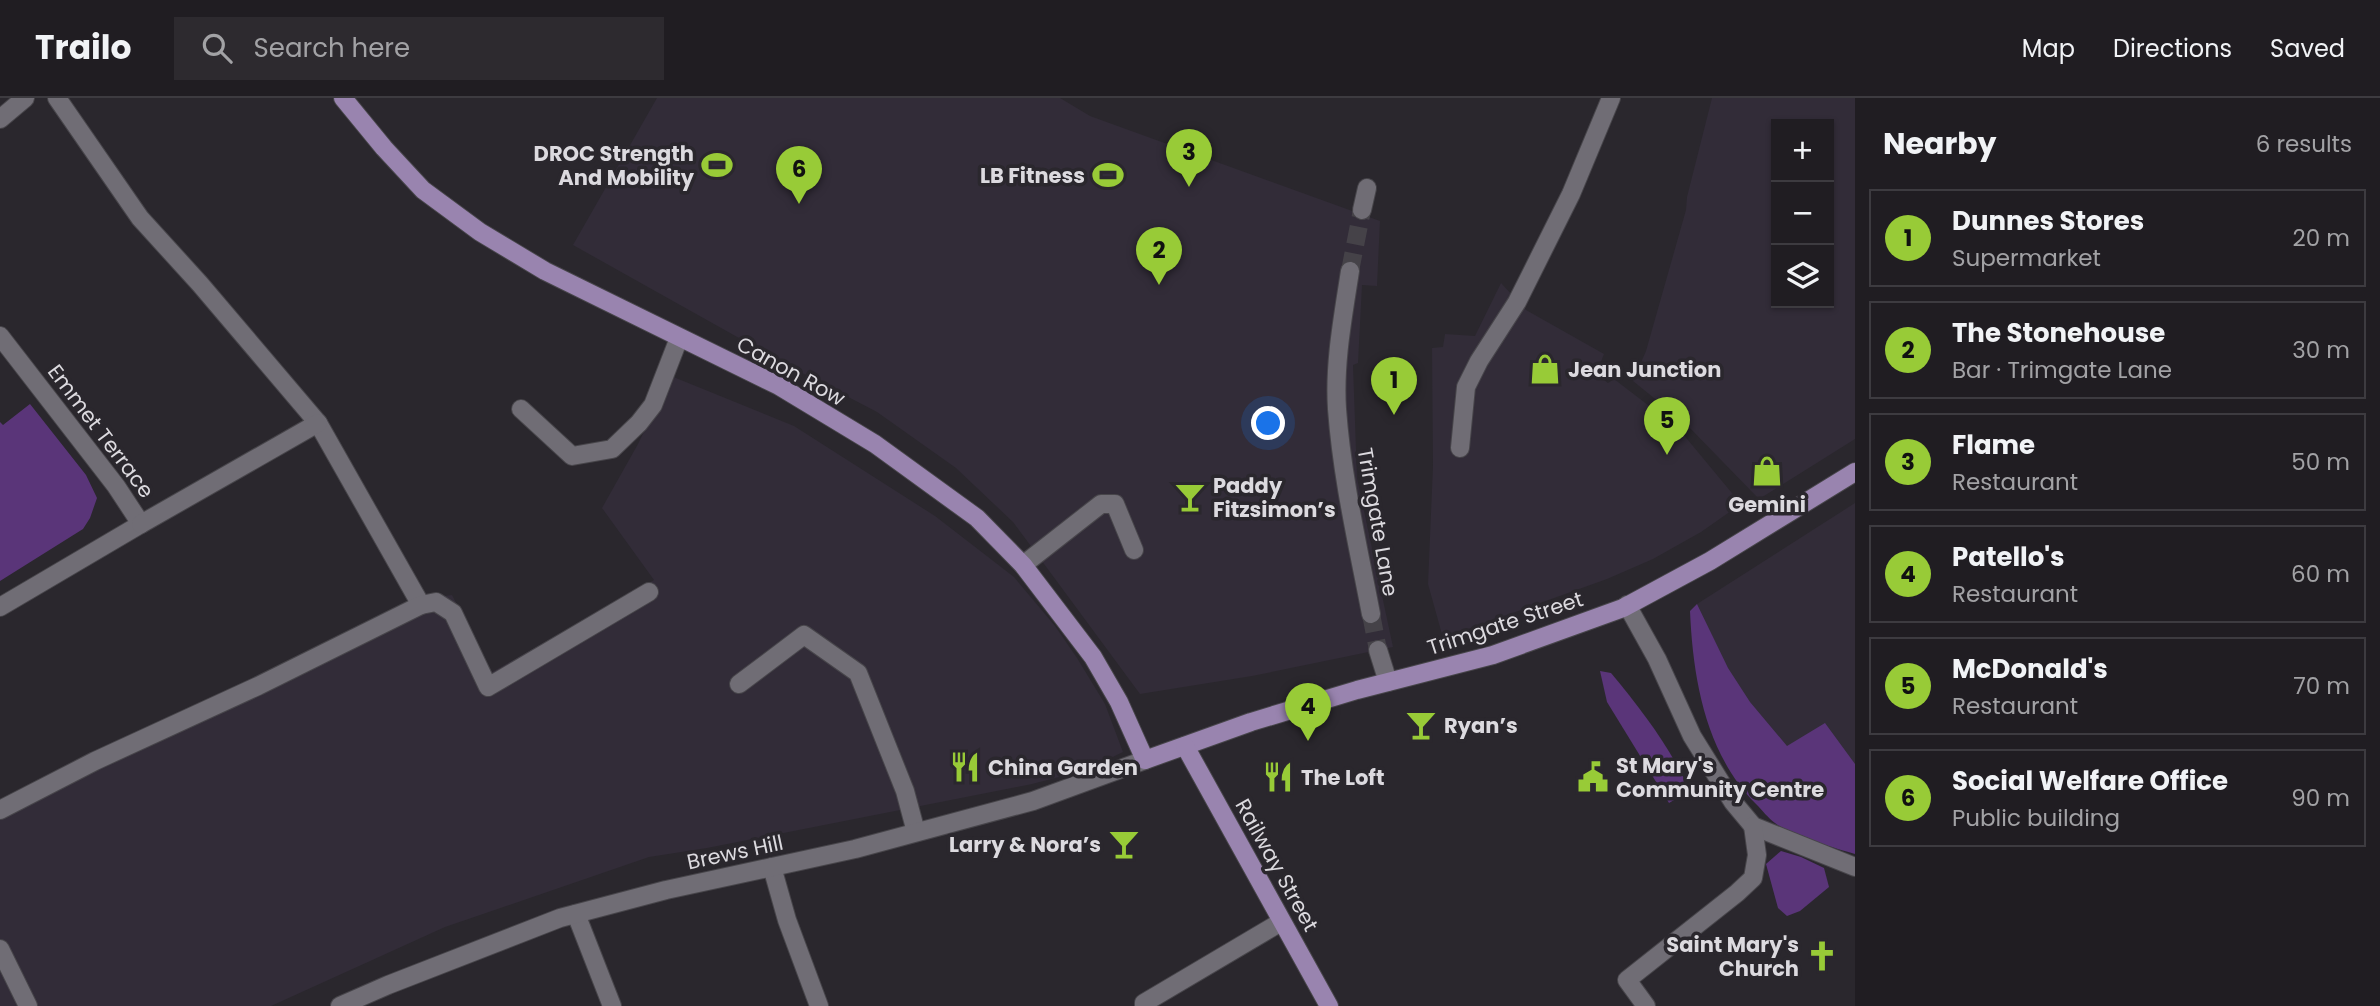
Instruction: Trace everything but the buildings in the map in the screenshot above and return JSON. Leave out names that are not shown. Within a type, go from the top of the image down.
[{"type":"main road","name":"Canon Row","points":[[343,98],[423,190],[480,232],[545,271],[779,386],[875,444],[977,518],[1023,565],[1093,657],[1119,702],[1145,760]]},
{"type":"main road","name":"Trimgate Street","points":[[1145,760],[1251,722],[1493,655],[1627,605],[1710,561],[1855,473]]},
{"type":"main road","name":"Railway Street","points":[[1185,746],[1329,1006]]},
{"type":"street","points":[[0,119],[25,98]]},
{"type":"street","points":[[57,98],[139,218],[200,284],[318,423],[421,605]]},
{"type":"street","points":[[1460,449],[1466,387],[1479,361],[1517,302],[1570,194],[1611,98]]},
{"type":"street","points":[[1363,210],[1367,188]]},
{"type":"street","name":"Trimgate Lane","points":[[1350,271],[1338,346],[1337,407],[1348,491],[1371,614]]},
{"type":"street","name":"Emmet Terrace","points":[[0,336],[116,486],[141,524],[0,607]]},
{"type":"street","points":[[521,409],[572,456],[612,449],[653,405],[679,338]]},
{"type":"street","points":[[141,524],[318,423]]},
{"type":"street","points":[[1023,565],[1101,504],[1115,504],[1134,550]]},
{"type":"street","points":[[0,810],[95,761],[258,686],[421,605],[436,602],[453,612],[488,687],[649,592]]},
{"type":"street","points":[[1627,605],[1657,659],[1692,736],[1733,802],[1753,826],[1855,867]]},
{"type":"street","points":[[739,684],[804,635],[858,673],[905,791],[916,832]]},
{"type":"street","points":[[1378,650],[1388,682]]},
{"type":"street","name":"Brews Hill","points":[[341,1006],[388,985],[576,914],[1033,801],[1145,760]]},
{"type":"street","points":[[1646,1006],[1626,980],[1737,894],[1753,878],[1757,855],[1753,826]]},
{"type":"street","points":[[772,867],[787,920],[820,1006]]},
{"type":"street","points":[[576,914],[612,1006]]},
{"type":"street","points":[[1141,1005],[1281,922]]},
{"type":"street","points":[[0,949],[28,1006]]},
{"type":"shaded area","points":[[657,98],[1060,98],[1090,116],[1380,221],[1377,286],[1362,285],[1358,363],[1353,365],[1357,478],[1393,647],[1252,676],[1140,694],[1013,522],[956,468],[877,412],[787,365],[573,245]]},
{"type":"shaded area","points":[[1712,98],[1855,98],[1855,439],[1759,499],[1686,424],[1633,381],[1646,351],[1686,210]]},
{"type":"shaded area","points":[[1501,283],[1526,310],[1604,354],[1596,374],[1608,383],[1614,379],[1678,428],[1741,504],[1701,532],[1653,559],[1607,579],[1443,638],[1428,584],[1433,466],[1432,348],[1443,347],[1445,334],[1475,336]]},
{"type":"shaded area","points":[[671,376],[794,426],[935,516],[1014,577],[1055,626],[1077,658],[1105,704],[1123,752],[1086,770],[1032,784],[649,857],[445,927],[271,1006],[0,1006],[0,801],[242,687],[413,600],[452,595],[492,672],[654,580],[602,508],[638,444]]},
{"type":"shaded area","points":[[30,404],[86,475],[97,498],[83,529],[0,581],[0,422],[3,425]]},
{"type":"shaded area","points":[[1855,503],[1855,766],[1785,751],[1743,702],[1697,604]]},
{"type":"shaded area","points":[[1697,604],[1728,668],[1750,702],[1787,746],[1825,723],[1855,764],[1855,854],[1782,828],[1765,814],[1739,784],[1725,762],[1705,715],[1699,689],[1690,611]]},
{"type":"shaded area","points":[[1600,671],[1611,673],[1622,686],[1653,727],[1687,785],[1679,797],[1669,803],[1607,702]]},
{"type":"shaded area","points":[[1781,851],[1824,868],[1829,887],[1800,911],[1787,916],[1778,908],[1766,864]]},
{"type":"tunnel","points":[[1350,271],[1362,210]]},
{"type":"tunnel","points":[[1371,614],[1378,650]]},
{"type":"place","name":"DROC Strength And Mobility","points":[[717,165]]},
{"type":"place","name":"LB Fitness","points":[[1108,175]]},
{"type":"place","name":"Flame","points":[[1189,187]]},
{"type":"place","name":"Social Welfare Office","points":[[799,204]]},
{"type":"place","name":"The Stonehouse","points":[[1159,285]]},
{"type":"place","name":"Jean Junction","points":[[1545,369]]},
{"type":"place","name":"Dunnes Stores","points":[[1394,415]]},
{"type":"place","name":"McDonald's","points":[[1667,455]]},
{"type":"place","name":"Gemini","points":[[1767,471]]},
{"type":"place","name":"Paddy Fitzsimon’s","points":[[1190,497]]},
{"type":"place","name":"Ryan’s","points":[[1421,725]]},
{"type":"place","name":"Patello's","points":[[1308,741]]},
{"type":"place","name":"China Garden","points":[[965,767]]},
{"type":"place","name":"The Loft","points":[[1278,777]]},
{"type":"place","name":"St Mary's Community Centre","points":[[1593,777]]},
{"type":"place","name":"Larry & Nora’s","points":[[1124,844]]},
{"type":"place","name":"Saint Mary's Church","points":[[1822,956]]}]
